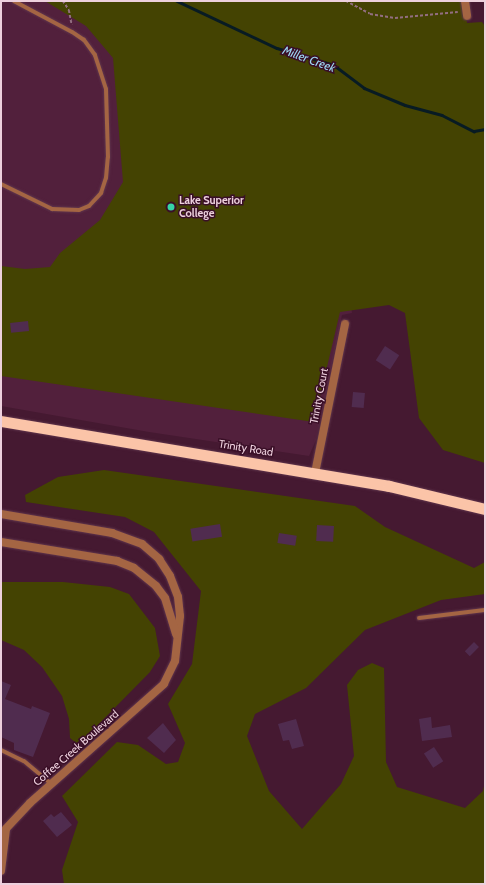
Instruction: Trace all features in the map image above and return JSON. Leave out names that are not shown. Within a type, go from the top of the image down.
[{"type":"highway","name":"Trinity Road","points":[[1,422],[315,473],[423,493],[485,509]]},
{"type":"street","points":[[465,1],[467,13]]},
{"type":"street","name":"Trinity Court","points":[[315,473],[345,324]]},
{"type":"street","name":"Coffee Creek Boulevard","points":[[1,514],[112,533],[142,544],[159,559],[174,583],[180,616],[177,647],[172,669],[156,693],[4,828],[1,871]]},
{"type":"street","name":"Coffee Creek Boulevard","points":[[1,542],[117,562],[134,568],[151,581],[164,598],[172,616],[177,647]]},
{"type":"lane","points":[[1,184],[30,200],[58,211],[85,208],[100,193],[106,178],[108,157],[105,80],[91,48],[72,32],[14,1]]},
{"type":"lane","points":[[419,618],[485,610]]},
{"type":"lane","points":[[1,750],[24,761],[52,784]]},
{"type":"path","points":[[63,1],[69,10],[72,32]]},
{"type":"path","points":[[346,1],[370,14],[395,18],[467,13]]},
{"type":"shaded area","name":"Lake Superior College","points":[[1,1],[375,1],[328,101],[352,313],[342,315],[316,440],[309,456],[149,432],[1,406]]},
{"type":"shaded area","name":"Lake Superior College","points":[[45,1],[464,1],[467,23],[482,22],[485,26],[485,463],[443,450],[419,418],[405,313],[389,305],[340,312],[314,422],[1,376],[1,266],[25,269],[50,267],[60,253],[100,220],[123,182],[113,58],[86,26]]},
{"type":"shaded area","points":[[104,470],[355,506],[385,527],[474,568],[485,562],[485,594],[441,600],[365,630],[306,688],[255,714],[247,736],[269,791],[302,829],[341,784],[354,756],[347,685],[358,670],[372,663],[384,668],[386,762],[397,787],[465,808],[483,791],[485,781],[485,884],[64,884],[62,870],[78,822],[62,796],[117,742],[138,745],[166,764],[178,762],[185,743],[168,704],[192,664],[201,591],[154,532],[125,517],[26,502],[25,495],[58,477]]},
{"type":"shaded area","points":[[1,582],[63,582],[110,587],[129,594],[155,628],[160,656],[150,672],[87,736],[76,743],[70,738],[69,719],[62,696],[42,667],[24,650],[1,640]]},
{"type":"building","points":[[28,321],[29,331],[11,333],[10,323]]},
{"type":"building","points":[[385,346],[399,355],[390,370],[376,360]]},
{"type":"building","points":[[353,392],[365,393],[364,408],[352,407]]},
{"type":"building","points":[[220,524],[222,537],[192,542],[190,529]]},
{"type":"building","points":[[317,525],[334,526],[333,542],[316,541]]},
{"type":"building","points":[[279,533],[297,536],[295,546],[277,543]]},
{"type":"building","points":[[474,642],[479,647],[470,656],[465,651]]},
{"type":"building","points":[[1,681],[11,685],[5,699],[31,709],[32,706],[50,713],[33,757],[14,750],[14,743],[1,737]]},
{"type":"building","points":[[431,717],[432,728],[450,725],[452,737],[422,741],[419,719]]},
{"type":"building","points":[[296,719],[304,746],[292,749],[289,740],[283,741],[278,724]]},
{"type":"building","points":[[163,723],[176,740],[164,753],[147,738]]},
{"type":"building","points":[[434,747],[443,761],[433,768],[424,754]]},
{"type":"building","points":[[61,812],[72,825],[57,837],[43,821],[51,814],[54,817]]},
{"type":"waterway","name":"Miller Creek","points":[[177,1],[277,48],[334,65],[364,88],[405,105],[442,115],[474,131],[485,129]]},
{"type":"place","name":"Lake Superior College","points":[[171,207]]}]
